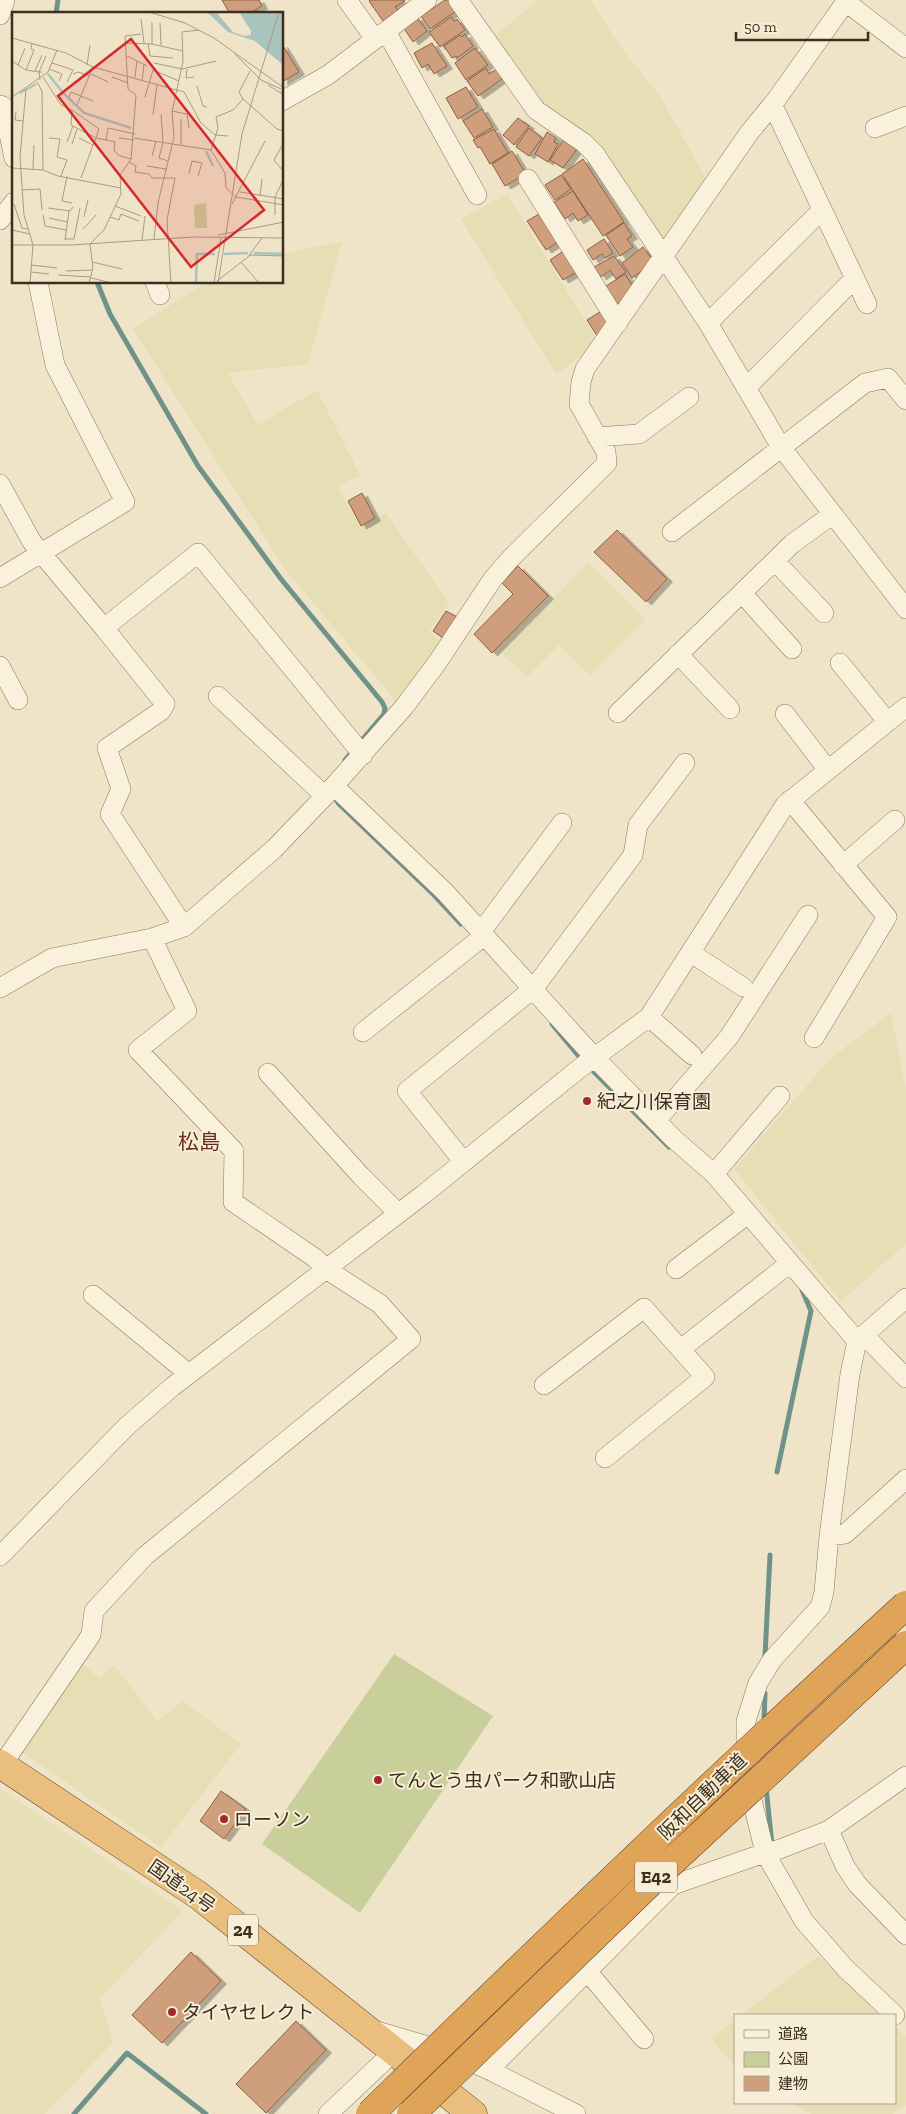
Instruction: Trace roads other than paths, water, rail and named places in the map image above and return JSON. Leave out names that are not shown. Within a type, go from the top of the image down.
[{"type":"highway","name":"阪和自動車道","points":[[370,2114],[490,1997],[808,1695],[906,1606]]},
{"type":"highway","name":"阪和自動車道","points":[[411,2114],[671,1864],[906,1645]]},
{"type":"highway","name":"国道24号","points":[[1,1766],[198,1895],[368,2028],[400,2045],[473,2114]]},
{"type":"highway","points":[[356,2114],[414,2060],[490,1997]]},
{"type":"street","points":[[347,0],[380,35],[477,194]]},
{"type":"street","points":[[284,100],[328,74],[426,0]]},
{"type":"street","points":[[458,0],[536,110],[584,143],[595,154],[708,323],[781,447],[906,609]]},
{"type":"street","points":[[0,988],[52,958],[152,938],[184,927],[274,849],[330,791],[358,749],[404,707],[437,664],[492,580],[511,558],[608,463],[606,452],[579,404],[581,382],[585,370],[749,133],[776,100],[846,1],[906,48]]},
{"type":"street","points":[[0,104],[4,106],[12,148]]},
{"type":"street","points":[[776,112],[867,304]]},
{"type":"street","points":[[875,128],[906,116]]},
{"type":"street","points":[[528,179],[618,323]]},
{"type":"street","points":[[0,220],[12,205]]},
{"type":"street","points":[[708,323],[822,210]]},
{"type":"street","points":[[746,388],[854,278]]},
{"type":"street","points":[[0,578],[125,502],[54,365],[38,284]]},
{"type":"street","points":[[672,532],[865,383],[888,378],[906,400]]},
{"type":"street","points":[[597,437],[639,434],[689,397]]},
{"type":"street","points":[[0,484],[32,542],[165,704],[162,711],[107,748],[121,789],[110,814],[184,927]]},
{"type":"street","points":[[618,713],[792,544],[833,514]]},
{"type":"street","points":[[104,628],[198,552],[358,749]]},
{"type":"street","points":[[775,561],[824,613]]},
{"type":"street","points":[[742,593],[792,649]]},
{"type":"street","points":[[678,654],[730,709]]},
{"type":"street","points":[[840,663],[887,721]]},
{"type":"street","points":[[0,666],[18,700]]},
{"type":"street","points":[[218,696],[445,892],[480,938],[528,993],[595,1058],[656,1122],[714,1174],[744,1217],[786,1266],[906,1378]]},
{"type":"street","points":[[0,1556],[127,1426],[189,1374],[648,1017],[790,800],[906,707]]},
{"type":"street","points":[[784,714],[828,770]]},
{"type":"street","points":[[463,1161],[407,1091],[528,993],[633,855],[638,825],[685,762]]},
{"type":"street","points":[[790,800],[887,917],[814,1038]]},
{"type":"street","points":[[844,865],[895,820]]},
{"type":"street","points":[[363,1032],[480,938],[562,823]]},
{"type":"street","points":[[656,1122],[730,1037],[808,915]]},
{"type":"street","points":[[1,1766],[91,1635],[94,1611],[145,1556],[411,1339],[380,1304],[326,1269],[315,1258],[233,1202],[234,1151],[138,1050],[186,1011],[152,938]]},
{"type":"street","points":[[690,953],[743,987]]},
{"type":"street","points":[[648,1017],[692,1055]]},
{"type":"street","points":[[268,1073],[360,1176],[398,1213]]},
{"type":"street","points":[[714,1174],[780,1096]]},
{"type":"street","points":[[676,1269],[744,1217]]},
{"type":"street","points":[[681,1349],[786,1266]]},
{"type":"street","points":[[93,1295],[189,1374]]},
{"type":"street","points":[[894,2014],[845,1968],[814,1933],[793,1903],[752,1800],[746,1741],[746,1721],[758,1683],[772,1660],[820,1607],[824,1592],[829,1536],[850,1374],[861,1338],[906,1298]]},
{"type":"street","points":[[544,1385],[644,1308],[706,1377],[605,1458]]},
{"type":"street","points":[[829,1536],[845,1534],[906,1479]]},
{"type":"street","points":[[490,2070],[673,1885],[772,1852],[828,1830],[906,1776]]},
{"type":"street","points":[[828,1830],[845,1866],[857,1884],[906,1935]]},
{"type":"street","points":[[587,1971],[644,2039]]},
{"type":"street","points":[[896,2016],[906,2026]]},
{"type":"street","points":[[328,2114],[400,2045],[445,2051],[490,2070],[576,2114]]},
{"type":"waterway","points":[[56,12],[58,0]]},
{"type":"waterway","points":[[98,284],[110,314],[198,466],[281,579],[382,702],[385,708],[384,714],[345,760]]},
{"type":"waterway","points":[[335,797],[338,803],[434,895],[461,924]]},
{"type":"waterway","points":[[552,1024],[582,1060]]},
{"type":"waterway","points":[[594,1072],[669,1147]]},
{"type":"waterway","points":[[777,1472],[811,1311],[802,1290]]},
{"type":"waterway","points":[[765,1656],[770,1555]]},
{"type":"waterway","points":[[764,1723],[765,1693]]},
{"type":"waterway","points":[[766,1787],[772,1845]]},
{"type":"waterway","points":[[74,2114],[127,2053],[206,2114]]},
{"type":"place","name":"紀之川保育園","points":[[587,1101]]},
{"type":"place","name":"てんとう虫パーク和歌山店","points":[[378,1780]]},
{"type":"place","name":"ローソン","points":[[224,1819]]},
{"type":"place","name":"タイヤセレクト","points":[[172,2012]]},
{"type":"district","name":"松島","points":[[199,1142]]}]
